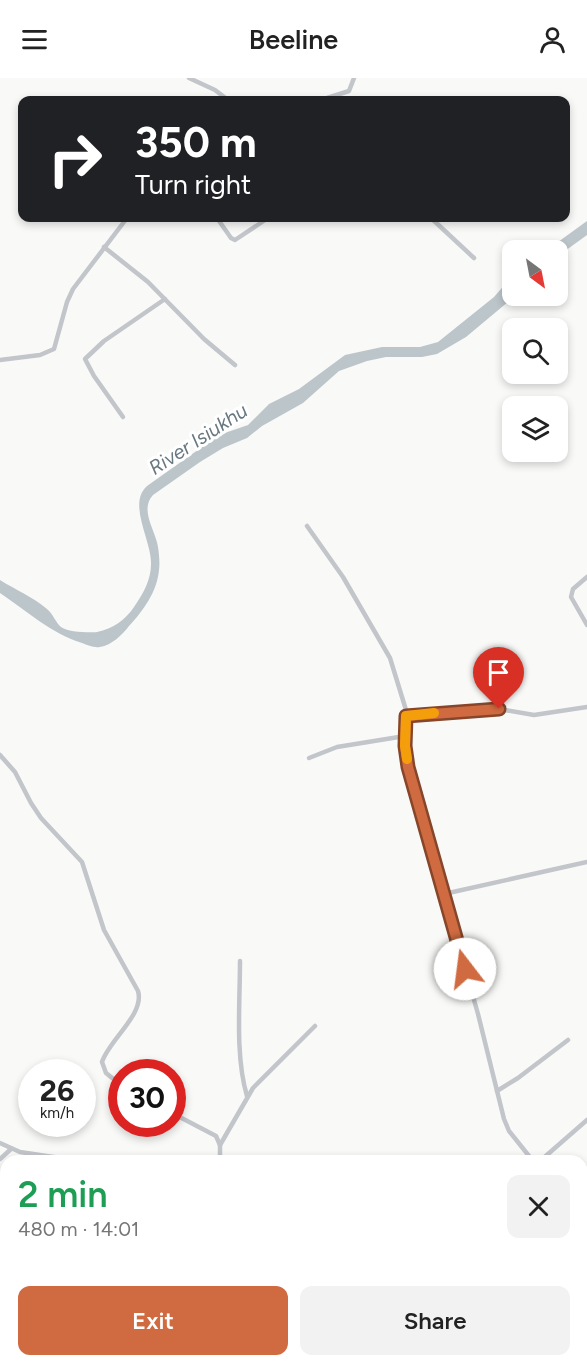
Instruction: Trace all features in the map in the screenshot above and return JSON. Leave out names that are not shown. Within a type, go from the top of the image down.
[{"type":"street","points":[[189,78],[221,95]]},
{"type":"street","points":[[333,96],[349,91],[354,78]]},
{"type":"street","points":[[0,360],[40,355],[54,349],[73,289],[124,222]]},
{"type":"street","points":[[220,222],[235,240],[262,222]]},
{"type":"street","points":[[435,222],[474,258]]},
{"type":"street","points":[[104,248],[148,282],[204,339],[235,365]]},
{"type":"street","points":[[123,417],[85,359],[104,341],[165,299]]},
{"type":"street","points":[[307,526],[343,577],[387,651],[404,701],[408,767],[506,1126],[528,1155]]},
{"type":"street","points":[[587,577],[573,589],[571,597],[587,625]]},
{"type":"street","points":[[406,716],[499,709],[534,715],[587,707]]},
{"type":"street","points":[[309,758],[337,747],[405,736]]},
{"type":"street","points":[[0,755],[15,772],[41,818],[82,862],[104,930],[138,991],[140,999],[136,1011],[108,1049],[102,1062],[108,1075]]},
{"type":"street","points":[[444,894],[587,862]]},
{"type":"street","points":[[240,961],[240,1044],[242,1076],[247,1096]]},
{"type":"street","points":[[220,1145],[247,1096],[293,1046],[315,1026]]},
{"type":"street","points":[[497,1091],[568,1040]]},
{"type":"street","points":[[186,1120],[214,1134],[220,1145],[220,1155]]},
{"type":"street","points":[[546,1155],[587,1120]]},
{"type":"street","points":[[0,1143],[11,1149],[36,1155]]},
{"type":"street","points":[[4,1155],[11,1149]]},
{"type":"shaded area","points":[[587,221],[587,235],[568,249],[568,240],[561,240]]},
{"type":"shaded area","points":[[502,288],[503,306],[466,337],[437,354],[422,357],[386,357],[339,371],[303,403],[262,426],[247,438],[223,448],[200,462],[153,495],[149,501],[148,514],[158,547],[158,578],[144,607],[113,642],[95,647],[70,639],[49,628],[0,593],[0,580],[42,605],[61,627],[68,630],[97,632],[114,626],[134,607],[150,576],[150,555],[139,503],[141,494],[147,486],[219,435],[248,425],[269,404],[299,389],[345,355],[382,347],[420,347],[438,342],[494,297]]},
{"type":"slow traffic","points":[[407,759],[406,716],[434,713]]},
{"type":"route","points":[[465,969],[408,767],[405,746],[406,716],[499,709]]},
{"type":"water label","name":"River Isiukhu","points":[[198,439]]}]
